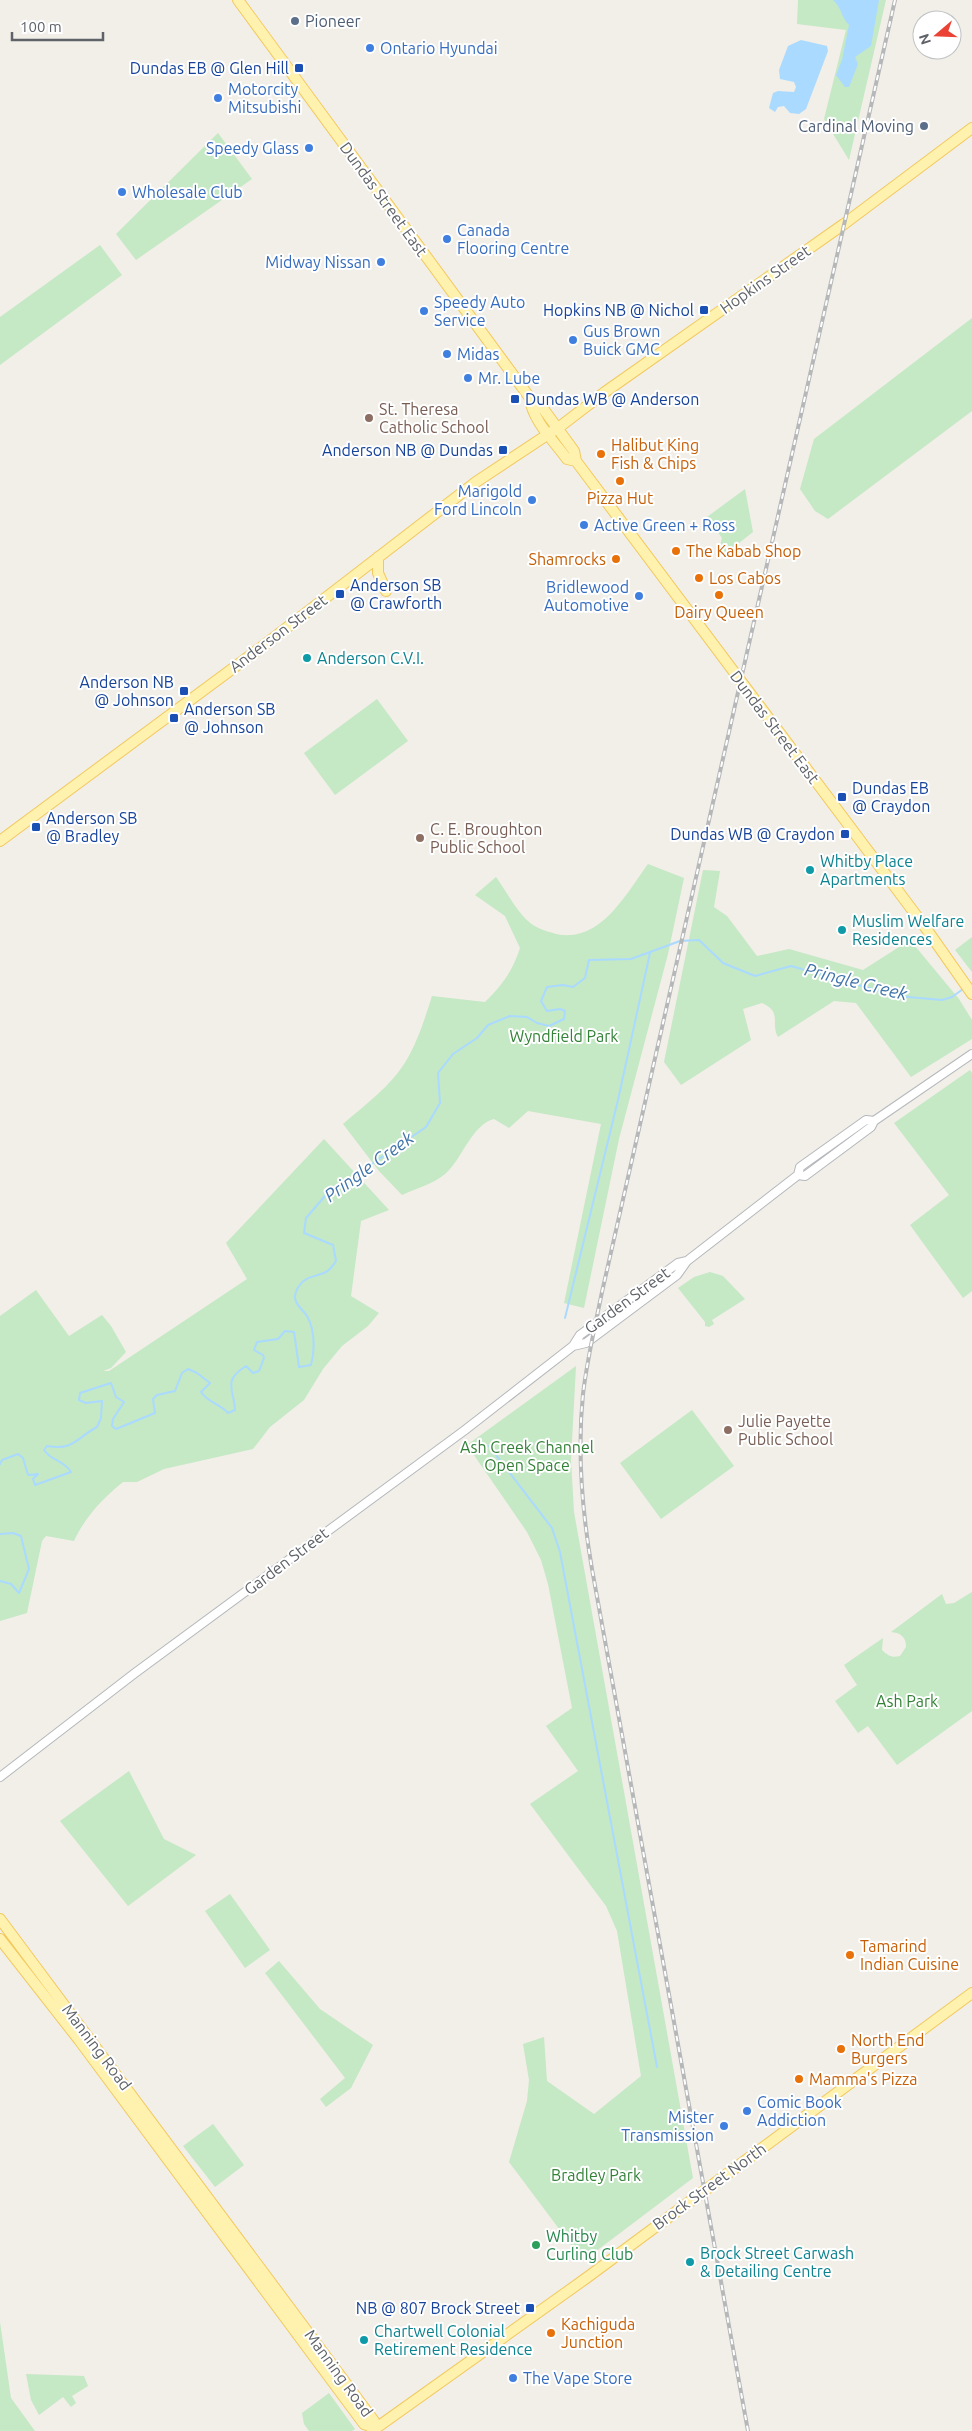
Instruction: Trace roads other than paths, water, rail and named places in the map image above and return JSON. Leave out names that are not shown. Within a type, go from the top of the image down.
[{"type":"main road","name":"Dundas Street East","points":[[238,0],[530,398],[539,403],[553,431],[574,451],[576,461],[971,993]]},
{"type":"main road","name":"Hopkins Street","points":[[553,431],[636,369],[844,224],[972,128]]},
{"type":"main road","name":"Anderson Street","points":[[0,841],[263,646],[476,482],[553,431]]},
{"type":"main road","points":[[378,557],[378,574],[386,591]]},
{"type":"main road","name":"Manning Road","points":[[0,1919],[295,2313],[374,2421],[374,2429],[364,2424],[78,2040],[0,1939]]},
{"type":"main road","name":"Brock Street North","points":[[374,2429],[585,2278],[972,1992]]},
{"type":"street","name":"Garden Street","points":[[573,1346],[586,1342],[656,1290],[683,1269],[687,1261],[798,1174],[805,1176],[836,1155],[871,1127],[874,1121],[914,1092],[972,1056]]},
{"type":"street","name":"Garden Street","points":[[0,1777],[134,1673],[465,1430],[573,1346],[580,1335],[678,1263],[687,1261]]},
{"type":"street","points":[[656,1290],[655,1284],[660,1276]]},
{"type":"water","points":[[833,0],[879,0],[871,46],[855,57],[858,64],[849,87],[845,87],[836,75],[842,60],[849,25]]},
{"type":"water","points":[[801,40],[827,46],[828,51],[806,109],[799,114],[790,113],[784,106],[778,107],[775,112],[769,108],[773,93],[778,91],[794,92],[796,87],[794,82],[780,79],[779,70],[788,46]]},
{"type":"waterway","name":"Pringle Creek","points":[[0,1464],[2,1460],[18,1454],[23,1458],[28,1475],[38,1474],[33,1479],[35,1485],[71,1472],[65,1465],[47,1454],[44,1450],[47,1446],[63,1447],[69,1445],[97,1427],[101,1418],[102,1401],[86,1403],[79,1400],[80,1393],[111,1383],[116,1397],[124,1402],[113,1419],[112,1426],[116,1429],[155,1413],[153,1399],[157,1395],[175,1391],[182,1373],[188,1369],[210,1383],[201,1392],[207,1398],[228,1413],[235,1410],[231,1386],[234,1376],[246,1366],[253,1373],[259,1371],[264,1358],[263,1355],[254,1350],[257,1342],[278,1339],[285,1331],[294,1332],[299,1367],[311,1365],[314,1347],[312,1328],[307,1316],[295,1299],[296,1291],[304,1280],[322,1274],[336,1261],[333,1245],[304,1233],[306,1218],[325,1196],[426,1127],[440,1103],[438,1073],[453,1054],[477,1038],[488,1025],[510,1016],[527,1017],[537,1023],[549,1026],[564,1019],[565,1011],[560,1009],[547,1011],[541,1001],[547,987],[563,985],[573,987],[585,978],[589,960],[631,959],[680,941],[699,940],[723,963],[755,976],[791,966],[897,996],[942,1000],[952,997],[963,989]]},
{"type":"waterway","points":[[565,1318],[618,1100],[650,953]]},
{"type":"waterway","points":[[489,1446],[552,1528],[560,1552],[657,2067]]},
{"type":"waterway","name":"Pringle Creek","points":[[0,1534],[13,1533],[21,1536],[29,1569],[19,1593],[11,1584],[0,1581]]},
{"type":"railway","points":[[748,2431],[592,1569],[582,1482],[581,1416],[591,1343],[602,1292],[895,0]]},
{"type":"place","name":"Pioneer","points":[[295,21]]},
{"type":"place","name":"Ontario Hyundai","points":[[370,48]]},
{"type":"place","name":"Dundas EB @ Glen Hill","points":[[299,68]]},
{"type":"place","name":"Motorcity Mitsubishi","points":[[218,98]]},
{"type":"place","name":"Cardinal Moving","points":[[924,126]]},
{"type":"place","name":"Speedy Glass","points":[[309,148]]},
{"type":"place","name":"Wholesale Club","points":[[122,192]]},
{"type":"place","name":"Canada Flooring Centre","points":[[447,239]]},
{"type":"place","name":"Midway Nissan","points":[[381,262]]},
{"type":"place","name":"Hopkins NB @ Nichol","points":[[704,310]]},
{"type":"place","name":"Speedy Auto Service","points":[[424,311]]},
{"type":"place","name":"Gus Brown Buick GMC","points":[[573,340]]},
{"type":"place","name":"Midas","points":[[447,354]]},
{"type":"place","name":"Mr. Lube","points":[[468,378]]},
{"type":"place","name":"Dundas WB @ Anderson","points":[[515,399]]},
{"type":"place","name":"St. Theresa Catholic School","points":[[369,418]]},
{"type":"place","name":"Anderson NB @ Dundas","points":[[503,450]]},
{"type":"place","name":"Halibut King Fish & Chips","points":[[601,454]]},
{"type":"place","name":"Pizza Hut","points":[[620,481]]},
{"type":"place","name":"Marigold Ford Lincoln","points":[[532,500]]},
{"type":"place","name":"Active Green + Ross","points":[[584,525]]},
{"type":"place","name":"The Kabab Shop","points":[[676,551]]},
{"type":"place","name":"Shamrocks","points":[[616,559]]},
{"type":"place","name":"Los Cabos","points":[[699,578]]},
{"type":"place","name":"Anderson SB @ Crawforth","points":[[340,594]]},
{"type":"place","name":"Dairy Queen","points":[[719,595]]},
{"type":"place","name":"Bridlewood Automotive","points":[[639,596]]},
{"type":"place","name":"Anderson C.V.I.","points":[[307,658]]},
{"type":"place","name":"Anderson NB @ Johnson","points":[[184,691]]},
{"type":"place","name":"Anderson SB @ Johnson","points":[[174,718]]},
{"type":"place","name":"Dundas EB @ Craydon","points":[[842,797]]},
{"type":"place","name":"Anderson SB @ Bradley","points":[[36,827]]},
{"type":"place","name":"Dundas WB @ Craydon","points":[[845,834]]},
{"type":"place","name":"C. E. Broughton Public School","points":[[420,838]]},
{"type":"place","name":"Whitby Place Apartments","points":[[810,870]]},
{"type":"place","name":"Muslim Welfare Residences","points":[[842,930]]},
{"type":"place","name":"Julie Payette Public School","points":[[728,1430]]},
{"type":"place","name":"Tamarind Indian Cuisine","points":[[850,1955]]},
{"type":"place","name":"North End Burgers","points":[[841,2049]]},
{"type":"place","name":"Mamma's Pizza","points":[[799,2079]]},
{"type":"place","name":"Comic Book Addiction","points":[[747,2111]]},
{"type":"place","name":"Mister Transmission","points":[[724,2126]]},
{"type":"place","name":"Whitby Curling Club","points":[[536,2245]]},
{"type":"place","name":"Brock Street Carwash & Detailing Centre","points":[[690,2262]]},
{"type":"place","name":"NB @ 807 Brock Street","points":[[530,2308]]},
{"type":"place","name":"Kachiguda Junction","points":[[551,2333]]},
{"type":"place","name":"Chartwell Colonial Retirement Residence","points":[[364,2340]]},
{"type":"place","name":"The Vape Store","points":[[513,2378]]},
{"type":"park label","name":"Wyndfield Park","points":[[564,1036]]},
{"type":"park label","name":"Ash Creek Channel Open Space","points":[[527,1456]]},
{"type":"park label","name":"Ash Park","points":[[907,1701]]},
{"type":"park label","name":"Bradley Park","points":[[596,2175]]}]
